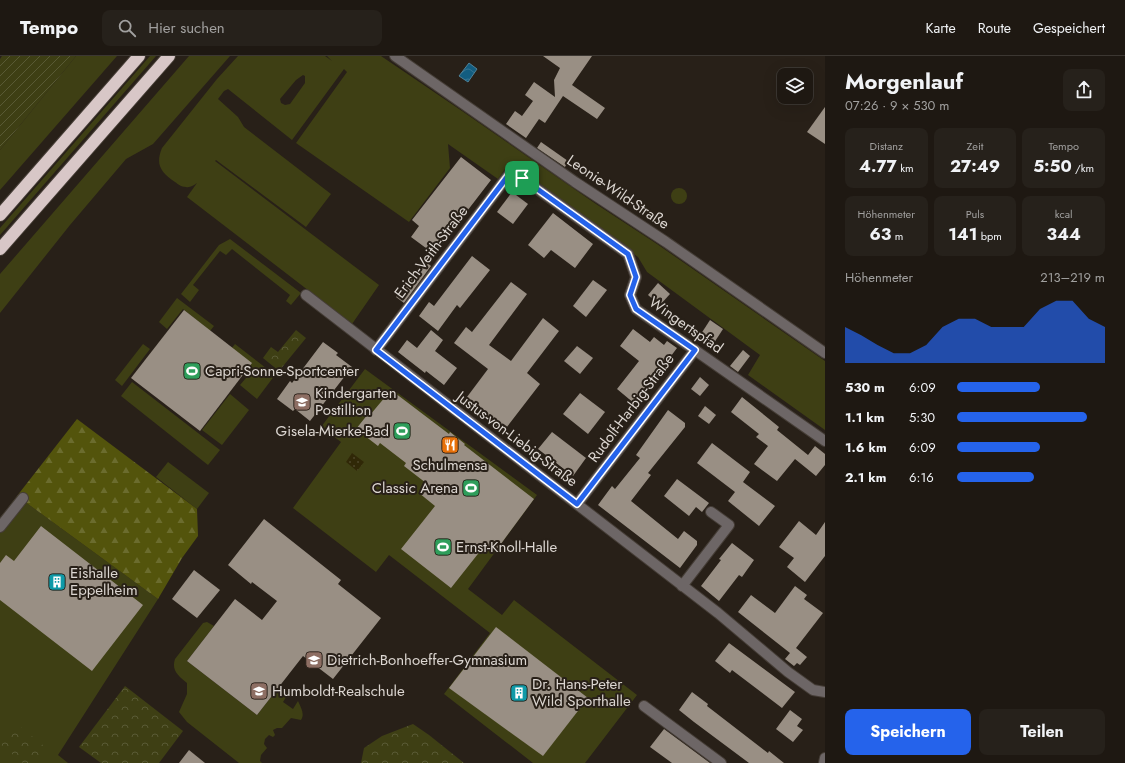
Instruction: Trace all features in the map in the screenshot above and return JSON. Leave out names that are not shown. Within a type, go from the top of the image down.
[{"type":"highway","points":[[0,214],[139,56]]},
{"type":"highway","points":[[0,249],[169,56]]},
{"type":"street","name":"Leonie-Wild-Straße","points":[[395,56],[575,182],[666,242],[825,353]]},
{"type":"street","name":"Erich-Veith-Straße","points":[[376,350],[510,173]]},
{"type":"street","name":"Wingertspfad","points":[[510,173],[522,178],[628,254],[636,277],[630,295],[636,309],[825,441]]},
{"type":"street","name":"Justus-von-Liebig-Straße","points":[[306,295],[718,613],[788,672],[813,690],[825,692]]},
{"type":"street","name":"Rudolf-Harbig-Straße","points":[[577,504],[695,350]]},
{"type":"street","points":[[0,527],[23,498]]},
{"type":"street","points":[[682,586],[729,525],[711,512]]},
{"type":"street","points":[[644,706],[721,763]]},
{"type":"street","points":[[824,763],[825,758]]},
{"type":"green space","points":[[2,56],[76,56],[0,150],[0,59]]},
{"type":"green space","points":[[76,56],[117,56],[0,190],[0,150]]},
{"type":"green space","points":[[150,56],[156,56],[0,235],[0,228]]},
{"type":"green space","points":[[189,56],[230,56],[153,144],[126,159],[70,225],[0,313],[0,274]]},
{"type":"green space","points":[[238,56],[325,56],[332,61],[327,56],[381,56],[596,204],[657,244],[825,361],[825,430],[748,375],[760,355],[647,272],[638,257],[508,165],[498,179],[448,144],[450,168],[409,222],[296,143],[347,72],[344,69],[292,140],[228,89],[224,91],[218,99],[238,117],[244,127],[331,194],[306,227],[216,160],[215,161],[379,285],[352,324],[187,197],[197,183],[189,187],[181,186],[166,175],[161,168],[159,159],[162,148],[217,79]],"holes":[[[303,75],[305,76],[305,83],[290,104],[285,105],[281,103],[280,99],[296,80]]]},
{"type":"green space","points":[[679,188],[686,193],[687,196],[682,203],[679,204],[672,199],[671,196],[676,189]]},
{"type":"green space","points":[[230,239],[301,293],[291,305],[286,301],[290,295],[232,249],[226,255],[220,251],[193,285],[199,290],[190,302],[181,294],[219,245]]},
{"type":"green space","points":[[177,298],[214,326],[210,331],[183,309],[167,329],[159,322]]},
{"type":"green space","points":[[296,330],[306,338],[279,371],[263,358],[271,347],[278,352]]},
{"type":"green space","points":[[143,344],[150,349],[122,386],[115,380]]},
{"type":"green space","points":[[235,344],[275,375],[257,399],[240,385],[246,378],[244,376],[251,367],[231,349]]},
{"type":"green space","points":[[365,369],[537,495],[468,589],[502,615],[514,600],[637,695],[585,763],[533,763],[444,694],[490,633],[389,555],[376,572],[293,508],[341,442],[321,427]]},
{"type":"green space","points":[[132,382],[220,450],[208,465],[121,396]]},
{"type":"green space","points":[[230,394],[249,410],[222,445],[202,430]]},
{"type":"green space","points":[[77,419],[197,509],[198,536],[182,558],[158,599],[17,496]]},
{"type":"green space","points":[[168,462],[209,493],[197,509],[156,477]]},
{"type":"green space","points":[[17,496],[158,599],[58,755],[68,763],[0,763],[0,518]]},
{"type":"green space","points":[[207,622],[214,626],[187,661],[257,715],[278,688],[288,694],[283,702],[293,709],[298,701],[303,713],[301,720],[291,718],[282,728],[273,730],[275,735],[273,737],[269,735],[265,739],[264,744],[267,748],[261,755],[260,761],[262,763],[239,763],[187,722],[179,712],[187,694],[187,683],[175,670],[175,659],[203,623]]},
{"type":"green space","points":[[125,686],[183,731],[159,763],[101,763],[79,747]]},
{"type":"green space","points":[[16,723],[50,751],[40,763],[23,763],[0,744],[0,742]]},
{"type":"green space","points":[[413,724],[464,763],[361,763],[364,748],[382,736]]},
{"type":"sand","points":[[352,453],[364,462],[357,471],[346,462]]},
{"type":"water","points":[[469,63],[477,69],[468,82],[459,76]]},
{"type":"building","points":[[543,56],[592,56],[572,85],[605,108],[597,119],[563,96],[545,123],[539,119],[526,138],[506,124],[515,111],[522,116],[533,101],[525,95],[534,82],[555,97],[554,80],[560,68]]},
{"type":"building","points":[[825,107],[825,144],[807,132]]},
{"type":"building","points":[[541,142],[568,161],[565,167],[537,148]]},
{"type":"building","points":[[461,157],[491,180],[434,254],[411,237],[419,226],[412,220]]},
{"type":"building","points":[[512,192],[528,204],[513,224],[497,212]]},
{"type":"building","points":[[553,213],[593,244],[575,268],[551,250],[544,258],[528,245]]},
{"type":"building","points":[[472,256],[490,270],[460,308],[457,305],[438,331],[419,316],[429,302],[434,306]]},
{"type":"building","points":[[424,260],[431,266],[404,303],[396,297]]},
{"type":"building","points":[[593,280],[607,290],[586,317],[573,306]]},
{"type":"building","points":[[511,282],[527,294],[489,345],[511,361],[543,318],[559,331],[527,373],[540,384],[503,432],[477,412],[481,408],[467,397],[488,369],[454,343],[466,327],[472,332]]},
{"type":"building","points":[[658,283],[670,294],[660,305],[648,295]]},
{"type":"building","name":"Capri-Sonne-Sportcenter","points":[[184,310],[252,363],[200,431],[131,378]]},
{"type":"building","points":[[710,320],[723,329],[712,346],[699,337]]},
{"type":"building","points":[[633,329],[650,342],[654,337],[664,345],[667,341],[677,348],[635,404],[617,389],[639,361],[620,346]]},
{"type":"building","points":[[431,330],[443,340],[435,351],[457,368],[444,385],[426,371],[425,373],[398,352],[407,340],[417,348]]},
{"type":"building","points":[[323,342],[338,353],[336,355],[352,367],[310,421],[295,409],[293,411],[277,399],[290,381],[292,383]]},
{"type":"building","points":[[577,346],[593,358],[580,374],[564,361]]},
{"type":"building","points":[[743,350],[750,356],[738,372],[730,366]]},
{"type":"building","points":[[700,377],[709,385],[700,396],[691,389]]},
{"type":"building","points":[[391,390],[449,434],[450,432],[465,444],[464,445],[534,499],[495,552],[485,545],[451,588],[401,549],[435,506],[419,493],[426,483],[404,466],[406,463],[380,443],[378,446],[356,429]]},
{"type":"building","points":[[580,393],[605,412],[588,434],[563,414]]},
{"type":"building","points":[[742,397],[779,427],[777,430],[808,455],[815,446],[825,454],[825,465],[816,476],[795,459],[777,481],[754,464],[768,446],[756,437],[759,434],[731,412]]},
{"type":"building","points":[[705,406],[716,415],[709,424],[698,416]]},
{"type":"building","points":[[668,410],[685,423],[685,427],[648,473],[651,475],[631,501],[678,539],[684,531],[697,541],[697,545],[680,568],[598,505],[612,486],[615,489],[640,458],[636,455]]},
{"type":"building","points":[[552,432],[586,458],[573,476],[538,449]]},
{"type":"building","points":[[712,443],[750,472],[743,482],[775,506],[759,526],[728,501],[735,492],[697,463]]},
{"type":"building","points":[[677,479],[709,503],[702,512],[696,507],[689,516],[664,496]]},
{"type":"building","points":[[264,519],[341,580],[338,584],[381,618],[333,679],[303,656],[257,715],[187,661],[235,599],[262,620],[277,601],[252,582],[251,584],[228,565]]},
{"type":"building","points":[[799,521],[816,535],[825,522],[825,556],[805,582],[787,567],[794,558],[779,547]]},
{"type":"building","name":"Eishalle Eppelheim","points":[[41,526],[143,605],[92,671],[0,600],[0,563],[6,555],[14,561]]},
{"type":"building","points":[[732,543],[754,560],[742,577],[739,575],[719,601],[701,586]]},
{"type":"building","points":[[194,570],[220,590],[197,618],[172,599]]},
{"type":"building","points":[[795,586],[807,595],[804,599],[823,613],[796,648],[807,657],[800,665],[797,663],[794,666],[785,659],[790,653],[738,612],[751,595],[775,613]]},
{"type":"building","name":"Dr. Hans-Peter Wild Sporthalle","points":[[496,627],[588,698],[543,756],[449,688]]},
{"type":"building","points":[[729,643],[795,692],[782,708],[732,670],[730,673],[715,661]]},
{"type":"building","points":[[692,692],[708,704],[707,706],[768,753],[769,751],[784,763],[749,763],[694,722],[679,710]]},
{"type":"building","points":[[790,710],[802,719],[797,726],[803,730],[793,742],[776,729]]},
{"type":"building","points":[[664,729],[710,763],[672,763],[650,747]]},
{"type":"building","points":[[189,750],[205,763],[179,763]]},
{"type":"place","name":"Capri-Sonne-Sportcenter","points":[[192,371]]},
{"type":"place","name":"Kindergarten Postillion","points":[[302,402]]},
{"type":"place","name":"Gisela-Mierke-Bad","points":[[402,431]]},
{"type":"place","name":"Schulmensa","points":[[450,445]]},
{"type":"place","name":"Classic Arena","points":[[471,488]]},
{"type":"place","name":"Ernst-Knoll-Halle","points":[[443,547]]},
{"type":"place","name":"Eishalle Eppelheim","points":[[57,582]]},
{"type":"place","name":"Dietrich-Bonhoeffer-Gymnasium","points":[[314,660]]},
{"type":"place","name":"Humboldt-Realschule","points":[[259,691]]},
{"type":"place","name":"Dr. Hans-Peter Wild Sporthalle","points":[[519,693]]},
{"type":"route","points":[[510,173],[522,178],[628,254],[636,277],[630,295],[636,309],[695,350],[577,504],[376,350],[510,173]]}]
